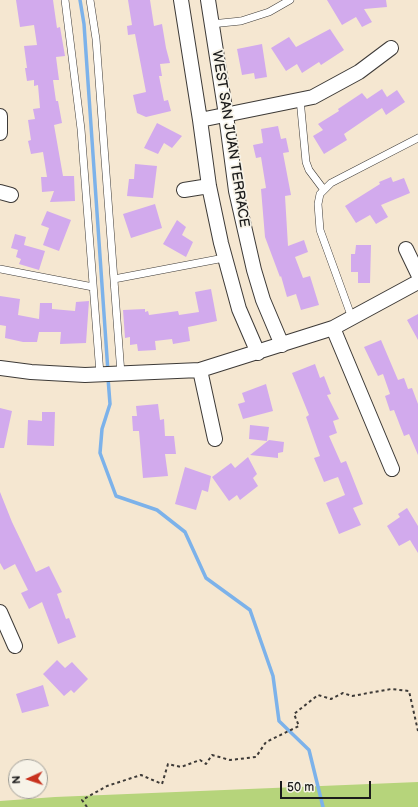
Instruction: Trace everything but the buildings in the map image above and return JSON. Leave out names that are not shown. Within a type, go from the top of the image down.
[{"type":"street","name":"WEST SAN JUAN TERRACE","points":[[181,0],[209,186],[224,258],[239,309],[258,352]]},
{"type":"street","name":"WEST SAN JUAN TERRACE","points":[[208,0],[236,190],[254,270],[263,300],[282,345]]},
{"type":"street","points":[[200,120],[313,97],[359,72],[391,48]]},
{"type":"street","name":"WEST SAN JUAN TERRACE","points":[[184,190],[209,186]]},
{"type":"street","points":[[406,249],[418,274]]},
{"type":"street","points":[[0,368],[46,373],[85,375],[200,370],[333,328],[418,282]]},
{"type":"street","points":[[333,328],[392,469]]},
{"type":"street","points":[[200,370],[215,439]]},
{"type":"street","points":[[0,612],[15,646]]},
{"type":"lane","points":[[65,0],[81,129],[100,374]]},
{"type":"lane","points":[[90,0],[96,39],[121,374]]},
{"type":"lane","points":[[211,24],[241,21],[270,12],[290,0]]},
{"type":"lane","points":[[300,99],[306,162],[309,170],[324,190]]},
{"type":"lane","points":[[352,318],[320,230],[318,204],[320,194],[331,183],[418,138]]},
{"type":"lane","points":[[114,280],[224,258]]},
{"type":"lane","points":[[0,269],[93,287]]},
{"type":"path","points":[[87,807],[82,800],[107,786],[141,775],[162,784],[168,764],[181,767],[200,760],[206,764],[212,755],[230,760],[256,757],[266,742],[299,726],[294,714],[318,695],[331,698],[343,693],[352,696],[391,689],[409,691],[418,731]]},
{"type":"green space","points":[[418,782],[418,807],[0,807],[0,801],[48,799],[48,798]]},
{"type":"waterway","points":[[80,0],[84,24],[108,372]]},
{"type":"waterway","points":[[108,378],[110,404],[102,429],[100,453],[116,496],[157,510],[185,532],[206,578],[250,610],[273,676],[279,721],[309,750],[323,807]]}]
